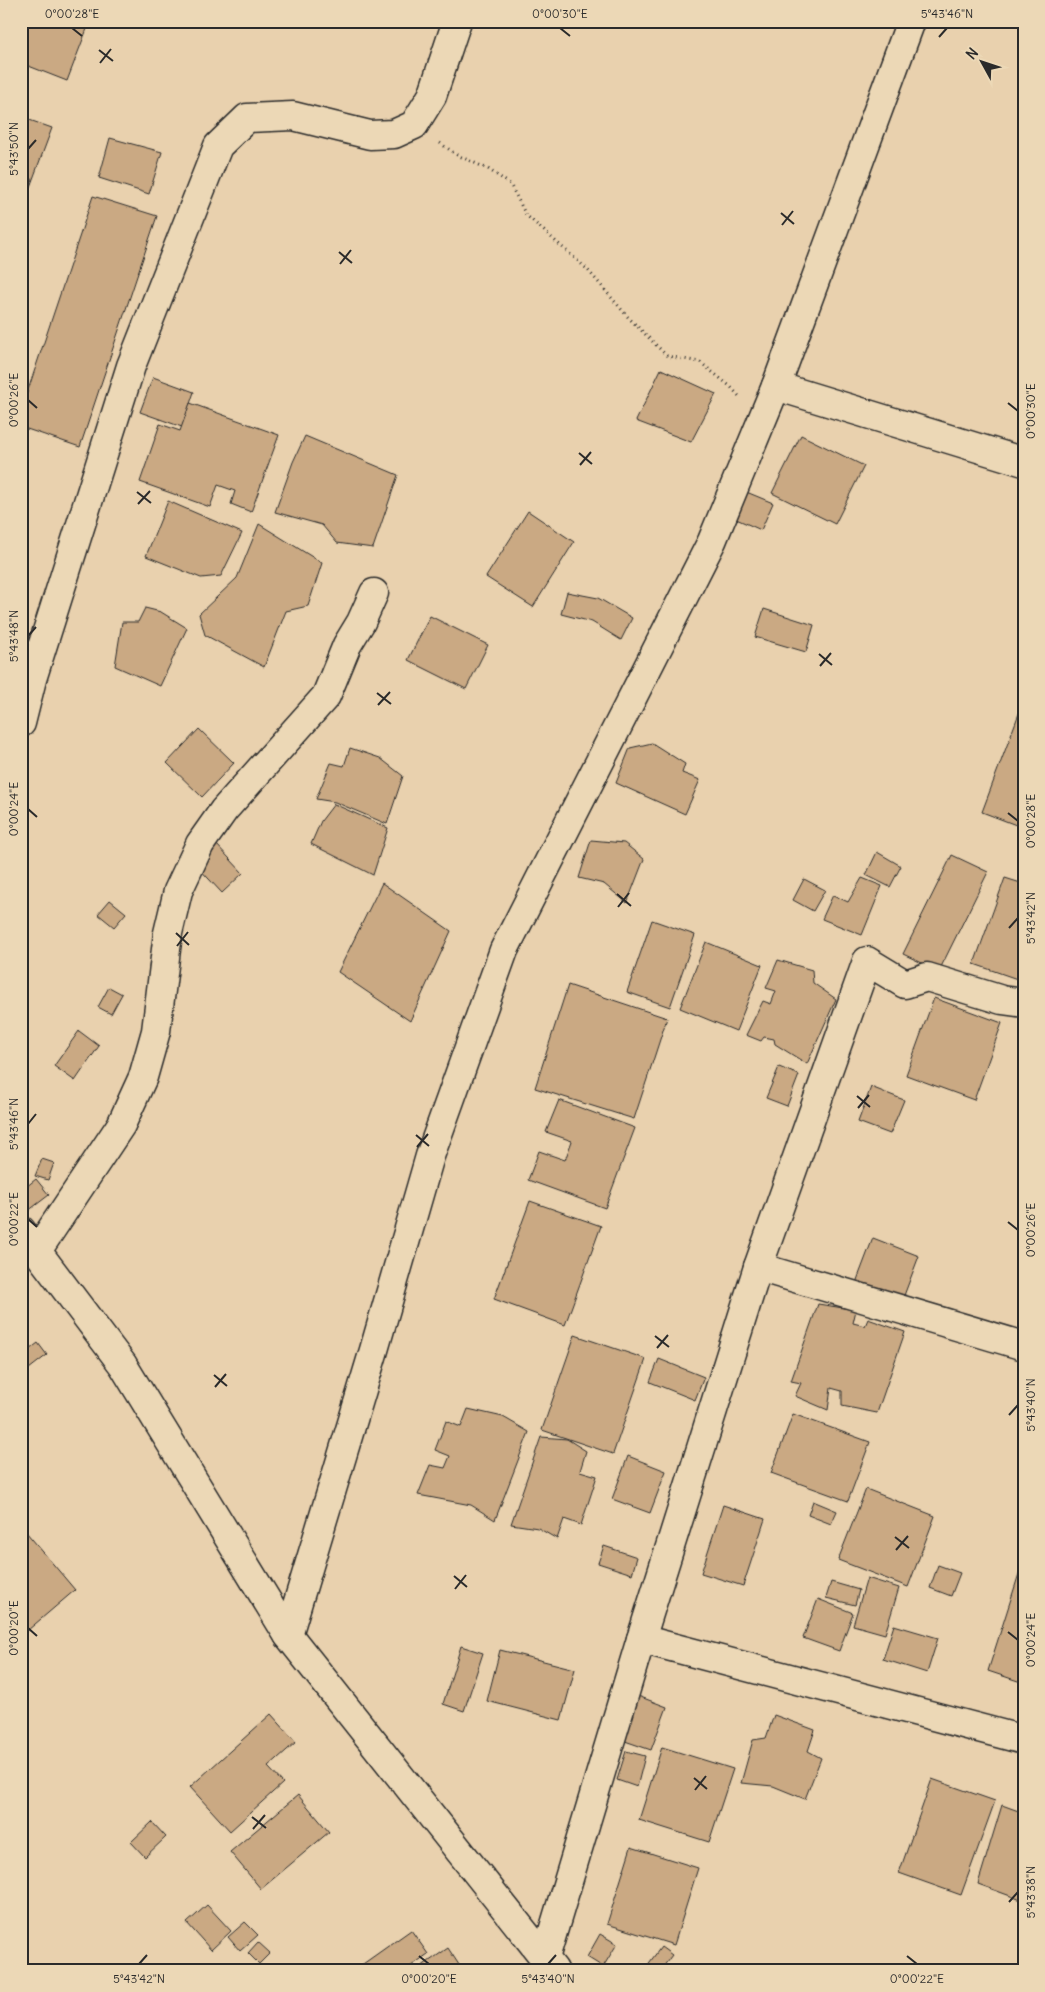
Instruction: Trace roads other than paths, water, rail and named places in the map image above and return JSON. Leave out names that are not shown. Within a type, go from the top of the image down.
[{"type":"street","points":[[21,723],[32,679],[131,366],[218,146],[247,118],[293,116],[370,135],[394,134],[414,124],[432,96],[457,21]]},
{"type":"street","points":[[288,1635],[430,1156],[504,950],[712,541],[776,386],[911,21]]},
{"type":"street","points":[[776,386],[1024,462]]},
{"type":"street","points":[[374,592],[361,622],[347,645],[326,696],[224,810],[200,844],[178,890],[170,924],[156,1032],[143,1077],[121,1125],[29,1240],[124,1365],[288,1635],[550,1964]]},
{"type":"street","points":[[550,1964],[640,1639],[758,1267],[867,961],[905,984],[927,977],[1002,1000],[1024,1003]]},
{"type":"street","points":[[758,1267],[1024,1346]]},
{"type":"street","points":[[640,1639],[1024,1740]]}]
